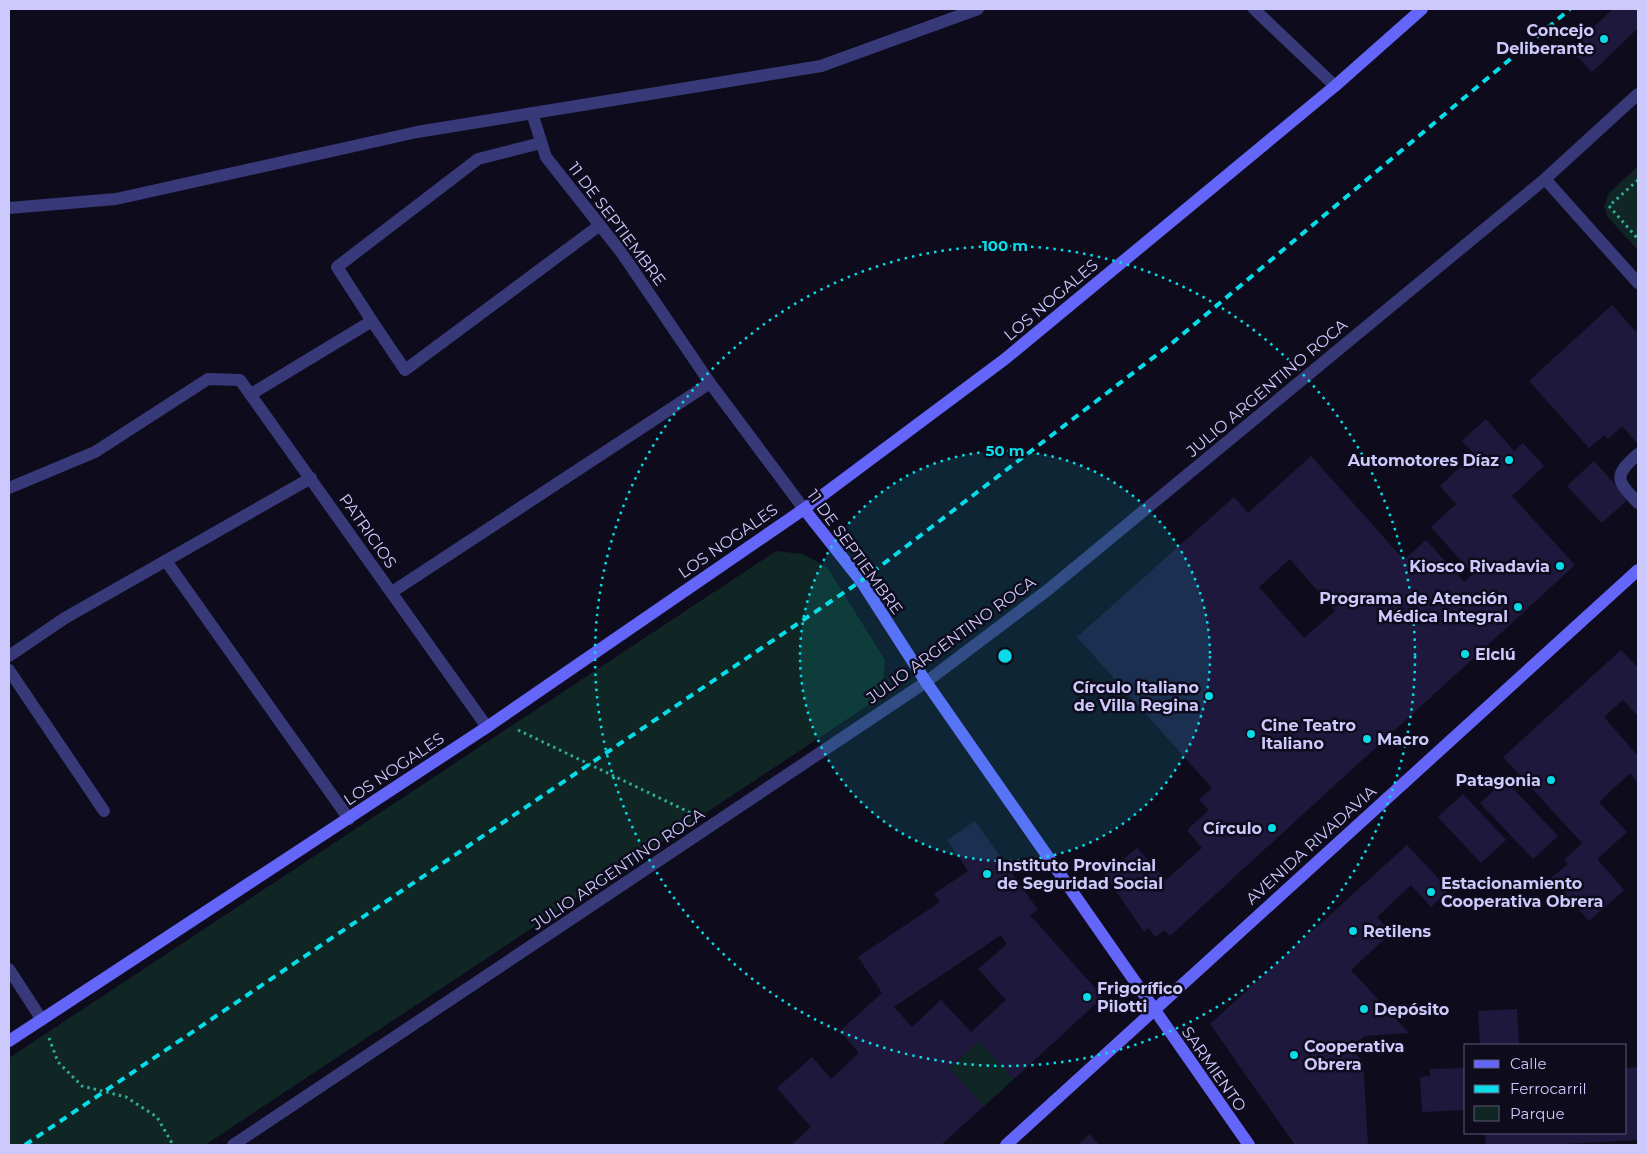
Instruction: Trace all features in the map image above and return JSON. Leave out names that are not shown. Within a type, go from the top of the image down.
[{"type":"street","points":[[9,208],[116,199],[417,132],[821,66],[978,9]]},
{"type":"street","points":[[1254,9],[1334,86]]},
{"type":"street","name":"LOS NOGALES","points":[[9,1041],[492,724],[804,509],[1005,359],[1334,86],[1422,9]]},
{"type":"street","name":"JULIO ARGENTINO ROCA","points":[[233,1145],[926,682],[1049,589],[1545,179],[1638,94]]},
{"type":"street","name":"11 DE SEPTIEMBRE","points":[[532,113],[546,157],[621,252],[710,383],[804,509],[861,581],[926,682],[1154,1011]]},
{"type":"street","points":[[541,143],[478,159],[337,266],[405,370],[600,225]]},
{"type":"street","points":[[1545,179],[1638,283]]},
{"type":"street","points":[[251,394],[372,321]]},
{"type":"street","name":"PATRICIOS","points":[[9,488],[95,452],[208,379],[240,380],[392,592],[492,724]]},
{"type":"street","points":[[392,592],[710,383]]},
{"type":"street","points":[[1638,454],[1622,467],[1620,476],[1621,483],[1638,503]]},
{"type":"street","points":[[9,656],[65,618],[311,478]]},
{"type":"street","points":[[166,561],[349,819]]},
{"type":"street","name":"AVENIDA RIVADAVIA","points":[[1006,1145],[1638,570]]},
{"type":"street","points":[[9,670],[104,811]]},
{"type":"street","points":[[9,969],[42,1020]]},
{"type":"street","name":"SARMIENTO","points":[[1154,1011],[1249,1145]]},
{"type":"path","points":[[1638,180],[1609,206],[1638,239]]},
{"type":"path","points":[[492,724],[714,824]]},
{"type":"path","points":[[42,1020],[58,1062],[82,1086],[126,1097],[134,1102],[156,1117],[173,1145]]},
{"type":"green space","points":[[1638,166],[1638,250],[1608,217],[1604,206],[1609,193]]},
{"type":"green space","points":[[776,551],[803,554],[827,567],[885,660],[883,684],[870,704],[205,1145],[9,1145],[9,1058]]},
{"type":"green space","points":[[979,1041],[1014,1079],[984,1106],[949,1068]]},
{"type":"building","name":"Concejo Deliberante","points":[[1613,9],[1638,9],[1638,28],[1592,72],[1570,49]]},
{"type":"building","points":[[1612,305],[1638,334],[1638,444],[1622,426],[1608,439],[1604,435],[1589,448],[1529,381]]},
{"type":"building","points":[[1486,419],[1514,451],[1523,443],[1544,466],[1512,496],[1575,565],[1170,936],[1164,930],[1156,937],[1148,928],[1144,932],[1105,875],[1137,848],[1166,880],[1202,848],[1187,830],[1209,810],[1199,800],[1212,788],[1077,637],[1234,497],[1248,513],[1311,456],[1404,560],[1426,540],[1464,582],[1473,574],[1431,527],[1456,504],[1440,486],[1474,454],[1462,441]],"holes":[[[1290,559],[1335,611],[1304,638],[1259,587]]]},
{"type":"building","points":[[1594,461],[1628,499],[1602,523],[1567,486]]},
{"type":"building","points":[[1621,650],[1638,668],[1638,716],[1623,700],[1604,717],[1638,756],[1638,783],[1630,773],[1599,802],[1627,832],[1597,859],[1624,890],[1589,921],[1551,878],[1568,864],[1564,860],[1582,843],[1503,757]]},
{"type":"building","points":[[1505,780],[1558,836],[1533,859],[1480,803]]},
{"type":"building","points":[[1463,794],[1506,840],[1481,863],[1438,817]]},
{"type":"building","points":[[975,821],[1038,910],[1030,915],[1103,997],[1014,1079],[979,1041],[949,1068],[984,1106],[941,1145],[791,1145],[811,1127],[777,1088],[812,1057],[831,1079],[859,1053],[840,1031],[882,993],[858,957],[940,902],[934,894],[968,871],[947,840]],"holes":[[[1001,935],[1007,944],[978,969],[1006,1000],[971,1032],[941,1000],[912,1027],[894,1007]]]},
{"type":"building","name":"Cooperativa Obrera","points":[[1407,845],[1449,890],[1431,907],[1411,885],[1377,917],[1391,933],[1351,970],[1409,1033],[1365,1036],[1351,1048],[1363,1062],[1368,1145],[1295,1145],[1210,1024]]},
{"type":"building","points":[[1517,1009],[1519,1044],[1480,1044],[1478,1011]]},
{"type":"building","points":[[1638,1067],[1638,1140],[1545,1145],[1486,1145],[1485,1134],[1627,1134],[1627,1068]]},
{"type":"building","points":[[1464,1068],[1464,1110],[1422,1112],[1420,1077],[1430,1076],[1430,1069]]},
{"type":"building","points":[[1090,1134],[1099,1145],[1078,1145]]},
{"type":"railway","points":[[25,1145],[861,581],[1171,344],[1570,9]]},
{"type":"place","name":"Concejo Deliberante","points":[[1604,39]]},
{"type":"place","name":"Automotores Díaz","points":[[1509,460]]},
{"type":"place","name":"Kiosco Rivadavia","points":[[1560,566]]},
{"type":"place","name":"Programa de Atención Médica Integral","points":[[1518,607]]},
{"type":"place","name":"Elclú","points":[[1465,654]]},
{"type":"place","name":"Círculo Italiano de Villa Regina","points":[[1209,696]]},
{"type":"place","name":"Cine Teatro Italiano","points":[[1251,734]]},
{"type":"place","name":"Macro","points":[[1367,739]]},
{"type":"place","name":"Patagonia","points":[[1551,780]]},
{"type":"place","name":"Círculo","points":[[1272,828]]},
{"type":"place","name":"Instituto Provincial de Seguridad Social","points":[[987,874]]},
{"type":"place","name":"Estacionamiento Cooperativa Obrera","points":[[1431,892]]},
{"type":"place","name":"Retilens","points":[[1353,931]]},
{"type":"place","name":"Frigorífico Pilotti","points":[[1087,997]]},
{"type":"place","name":"Depósito","points":[[1364,1009]]},
{"type":"place","name":"Cooperativa Obrera","points":[[1294,1055]]}]
